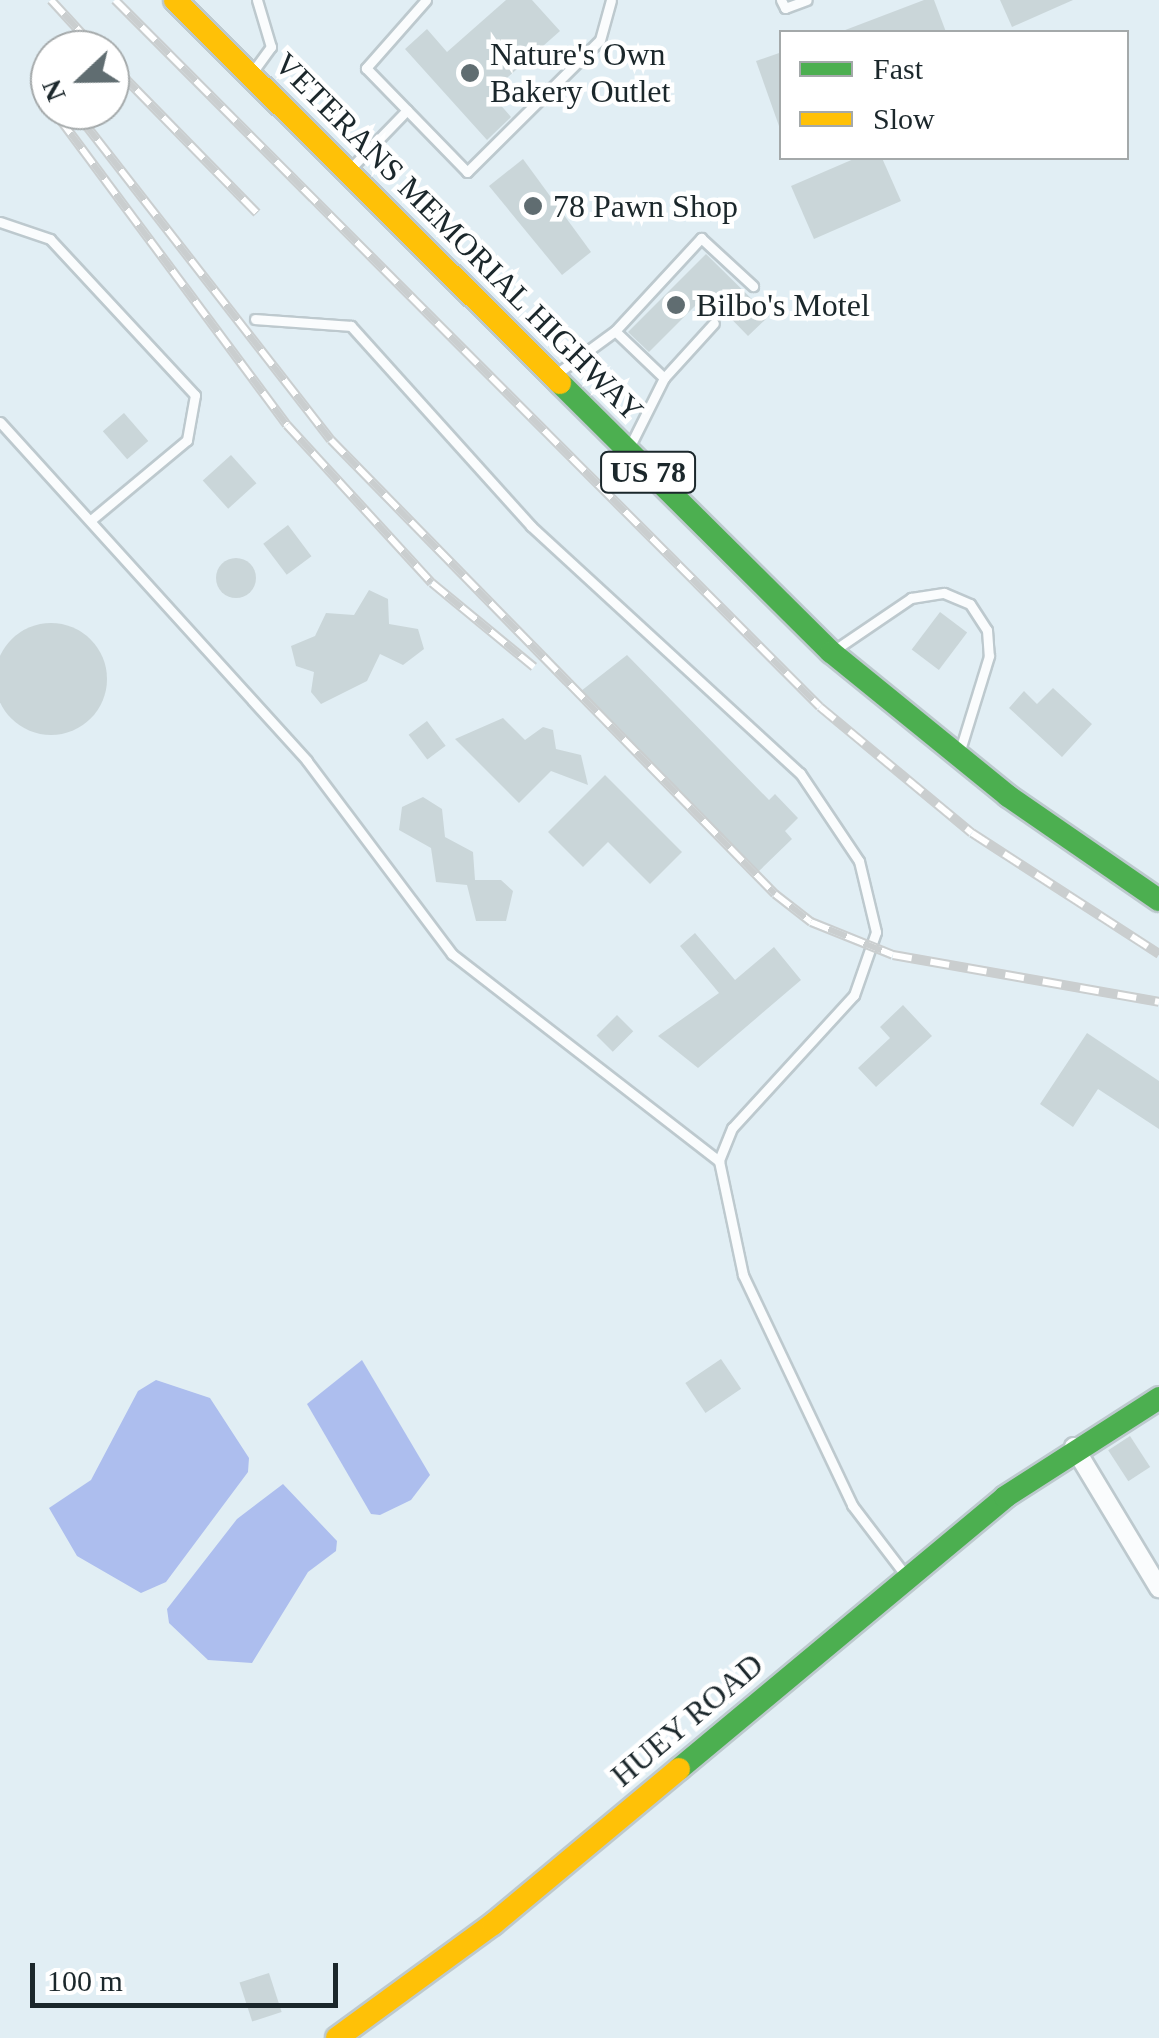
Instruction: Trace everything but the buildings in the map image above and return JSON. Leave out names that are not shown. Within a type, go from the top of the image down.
[{"type":"main road","name":"VETERANS MEMORIAL HIGHWAY","points":[[175,0],[831,652],[956,756],[1159,900]]},
{"type":"main road","name":"HUEY ROAD","points":[[337,2038],[493,1924],[908,1578],[1074,1446],[1159,1398]]},
{"type":"street","points":[[1074,1446],[1159,1588]]},
{"type":"lane","points":[[251,74],[271,46],[257,0]]},
{"type":"lane","points":[[426,0],[366,68],[467,172],[600,40],[611,0]]},
{"type":"lane","points":[[781,0],[785,8],[807,0]]},
{"type":"lane","points":[[348,172],[407,110]]},
{"type":"lane","points":[[0,222],[50,239],[195,395],[187,440],[91,520]]},
{"type":"lane","points":[[553,377],[614,331],[701,238],[753,286]]},
{"type":"lane","points":[[255,319],[351,326],[531,526],[800,774],[860,861],[876,932],[854,995],[732,1128],[719,1160],[744,1275],[852,1505],[908,1578]]},
{"type":"lane","points":[[626,450],[664,378],[714,323]]},
{"type":"lane","points":[[614,331],[664,378]]},
{"type":"lane","points":[[0,422],[308,761],[452,954],[719,1160]]},
{"type":"lane","points":[[831,652],[911,598],[944,593],[970,604],[987,630],[989,656],[982,698],[956,756]]},
{"type":"water","points":[[362,1360],[430,1475],[411,1500],[380,1515],[371,1514],[307,1404]]},
{"type":"water","points":[[156,1380],[210,1398],[249,1458],[248,1472],[166,1582],[141,1593],[77,1556],[49,1508],[91,1480],[138,1391]]},
{"type":"water","points":[[283,1484],[337,1541],[336,1551],[308,1572],[252,1663],[208,1660],[169,1623],[167,1609],[237,1519]]},
{"type":"railway","points":[[51,0],[79,30]]},
{"type":"railway","points":[[115,0],[820,707],[972,833],[1159,954]]},
{"type":"railway","points":[[130,83],[257,213]]},
{"type":"railway","points":[[68,130],[287,425],[432,583],[534,667]]},
{"type":"railway","points":[[90,130],[331,440],[775,894],[811,922],[893,955],[1159,1002]]},
{"type":"traffic: fast","points":[[560,383],[831,652],[1008,796],[1159,900]]},
{"type":"traffic: fast","points":[[679,1769],[1005,1497],[1159,1398]]},
{"type":"traffic: slow","points":[[175,0],[560,383]]},
{"type":"traffic: slow","points":[[337,2038],[493,1924],[679,1769]]},
{"type":"place","name":"Nature's Own Bakery Outlet","points":[[470,73]]},
{"type":"place","name":"78 Pawn Shop","points":[[533,206]]},
{"type":"place","name":"Bilbo's Motel","points":[[676,305]]}]
